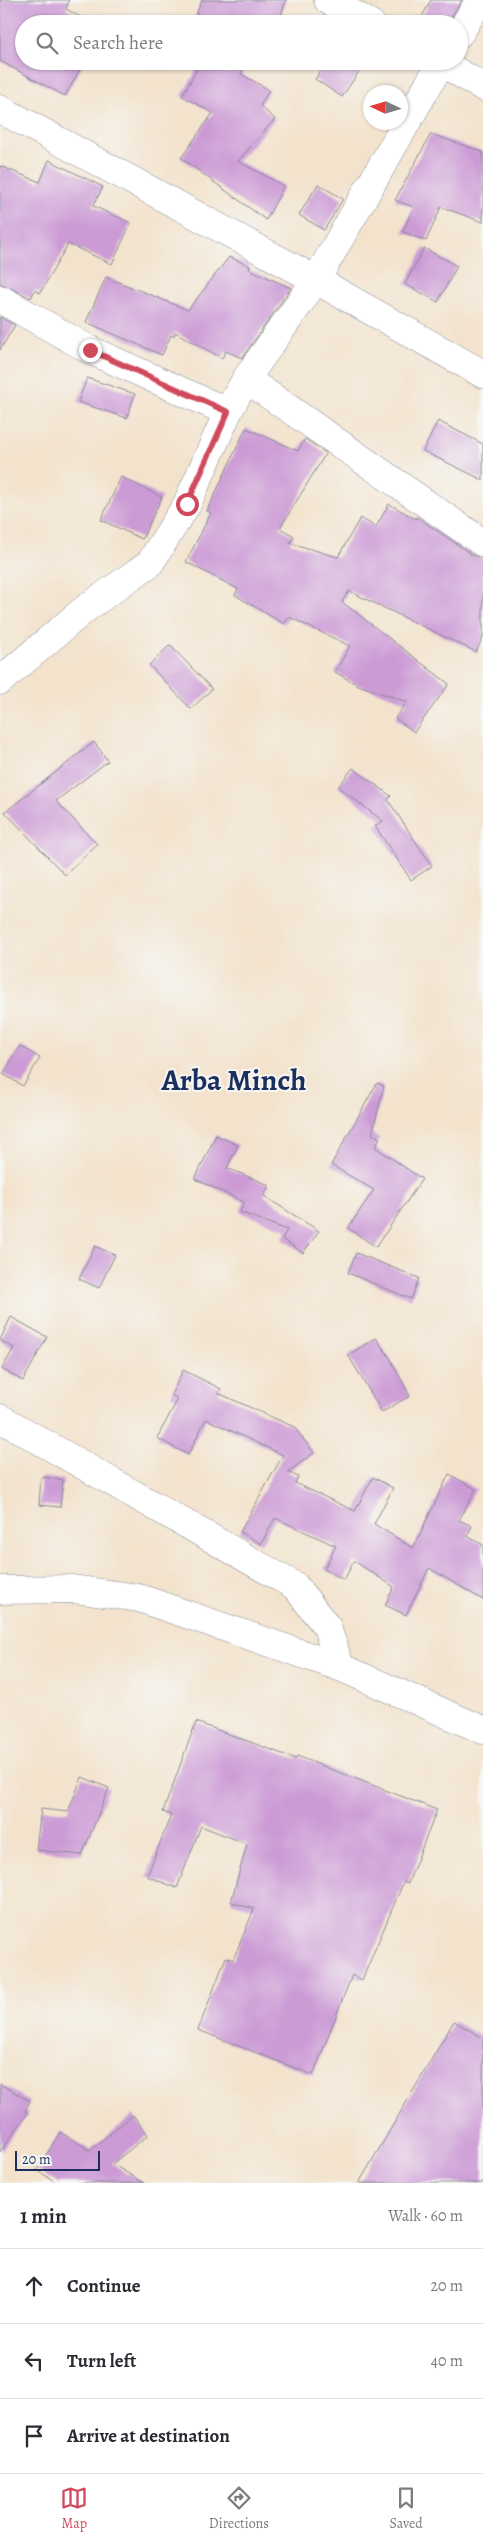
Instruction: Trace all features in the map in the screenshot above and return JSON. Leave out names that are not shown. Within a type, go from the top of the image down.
[{"type":"street","points":[[328,0],[355,15]]},
{"type":"street","points":[[468,19],[480,0]]},
{"type":"street","points":[[0,681],[85,609],[150,563],[187,504],[228,412],[246,379],[316,280],[436,70]]},
{"type":"street","points":[[454,70],[483,87]]},
{"type":"street","points":[[0,109],[316,280],[483,374]]},
{"type":"street","points":[[0,298],[90,350],[228,412]]},
{"type":"street","points":[[246,379],[483,543]]},
{"type":"street","points":[[0,1418],[295,1586],[327,1627],[340,1667]]},
{"type":"street","points":[[0,1590],[73,1588],[139,1598],[340,1667],[480,1723]]},
{"type":"building","points":[[0,0],[69,0],[66,9],[77,15],[15,15],[15,69],[0,61]]},
{"type":"building","points":[[202,0],[286,0],[281,15],[196,15]]},
{"type":"building","points":[[431,0],[462,0],[453,15],[423,15]]},
{"type":"building","points":[[17,70],[80,70],[65,96]]},
{"type":"building","points":[[196,70],[243,70],[241,74],[269,90],[260,106],[275,119],[238,161],[284,186],[266,220],[181,158],[213,113],[182,96]]},
{"type":"building","points":[[321,70],[360,70],[342,97],[315,79]]},
{"type":"building","points":[[431,134],[483,152],[483,222],[441,207],[426,241],[403,232],[413,207],[395,200]]},
{"type":"building","points":[[49,160],[103,187],[93,206],[131,223],[112,264],[68,244],[40,293],[35,290],[31,298],[0,283],[0,166],[40,182]]},
{"type":"building","points":[[318,184],[343,199],[324,230],[299,215]]},
{"type":"building","points":[[424,248],[457,266],[438,302],[405,284]]},
{"type":"building","points":[[229,257],[250,266],[249,269],[291,288],[242,358],[226,351],[222,358],[175,332],[174,336],[171,335],[162,355],[86,322],[106,277],[188,310]]},
{"type":"building","points":[[0,317],[15,325],[0,350]]},
{"type":"building","points":[[87,378],[135,394],[127,418],[78,402]]},
{"type":"building","points":[[438,421],[483,444],[483,480],[423,451]]},
{"type":"building","points":[[246,428],[298,451],[305,439],[326,453],[280,528],[294,536],[290,543],[338,557],[360,518],[376,527],[389,504],[416,519],[417,517],[474,556],[483,558],[483,637],[476,652],[349,591],[342,602],[449,684],[414,732],[395,718],[407,702],[358,685],[335,672],[350,646],[289,617],[284,624],[235,595],[238,589],[186,562],[211,513],[207,511]]},
{"type":"building","points":[[121,477],[162,497],[142,539],[101,520]]},
{"type":"building","points":[[170,645],[212,689],[191,709],[149,665]]},
{"type":"building","points":[[94,742],[108,761],[56,801],[97,844],[65,875],[5,812]]},
{"type":"building","points":[[353,768],[391,796],[388,800],[432,866],[411,880],[375,826],[383,821],[338,787]]},
{"type":"building","points":[[20,1046],[40,1058],[23,1086],[3,1074]]},
{"type":"building","points":[[377,1083],[384,1086],[372,1134],[380,1138],[375,1147],[422,1179],[376,1247],[348,1228],[374,1190],[331,1165]]},
{"type":"building","points":[[216,1135],[238,1145],[227,1168],[269,1185],[264,1196],[319,1231],[303,1253],[282,1239],[287,1230],[240,1212],[244,1202],[195,1179]]},
{"type":"building","points":[[95,1246],[115,1255],[99,1288],[79,1279]]},
{"type":"building","points":[[356,1253],[419,1278],[411,1299],[348,1273]]},
{"type":"building","points":[[11,1317],[47,1337],[23,1381],[2,1369],[14,1348],[0,1340]]},
{"type":"building","points":[[376,1338],[390,1358],[410,1396],[382,1412],[348,1355]]},
{"type":"building","points":[[183,1370],[221,1389],[218,1393],[294,1427],[314,1453],[288,1472],[298,1477],[295,1483],[355,1511],[373,1477],[393,1488],[374,1524],[413,1548],[449,1474],[476,1489],[459,1520],[472,1526],[467,1536],[483,1545],[483,1600],[429,1568],[406,1615],[385,1605],[394,1587],[354,1561],[344,1580],[324,1569],[336,1546],[275,1518],[261,1544],[240,1532],[283,1455],[206,1419],[188,1455],[157,1438],[178,1399],[171,1395]]},
{"type":"building","points":[[41,1477],[63,1480],[60,1507],[39,1505]]},
{"type":"building","points":[[196,1722],[296,1759],[297,1756],[437,1810],[408,1883],[404,1881],[362,1980],[352,1975],[313,2075],[198,2030],[226,1957],[233,1960],[254,1909],[231,1902],[247,1844],[201,1826],[177,1888],[147,1876],[171,1815],[163,1812]]},
{"type":"building","points":[[82,1777],[109,1788],[82,1855],[36,1850],[41,1809],[68,1812]]},
{"type":"building","points":[[454,2021],[483,2038],[483,2183],[359,2183]]},
{"type":"building","points":[[0,2084],[30,2101],[25,2111],[28,2113],[0,2152]]},
{"type":"building","points":[[133,2115],[148,2135],[112,2164],[144,2183],[57,2183],[37,2170],[60,2132],[90,2150]]},
{"type":"district","name":"Arba Minch","points":[[234,1080]]},
{"type":"route","points":[[90,350],[228,412],[187,504]]}]
